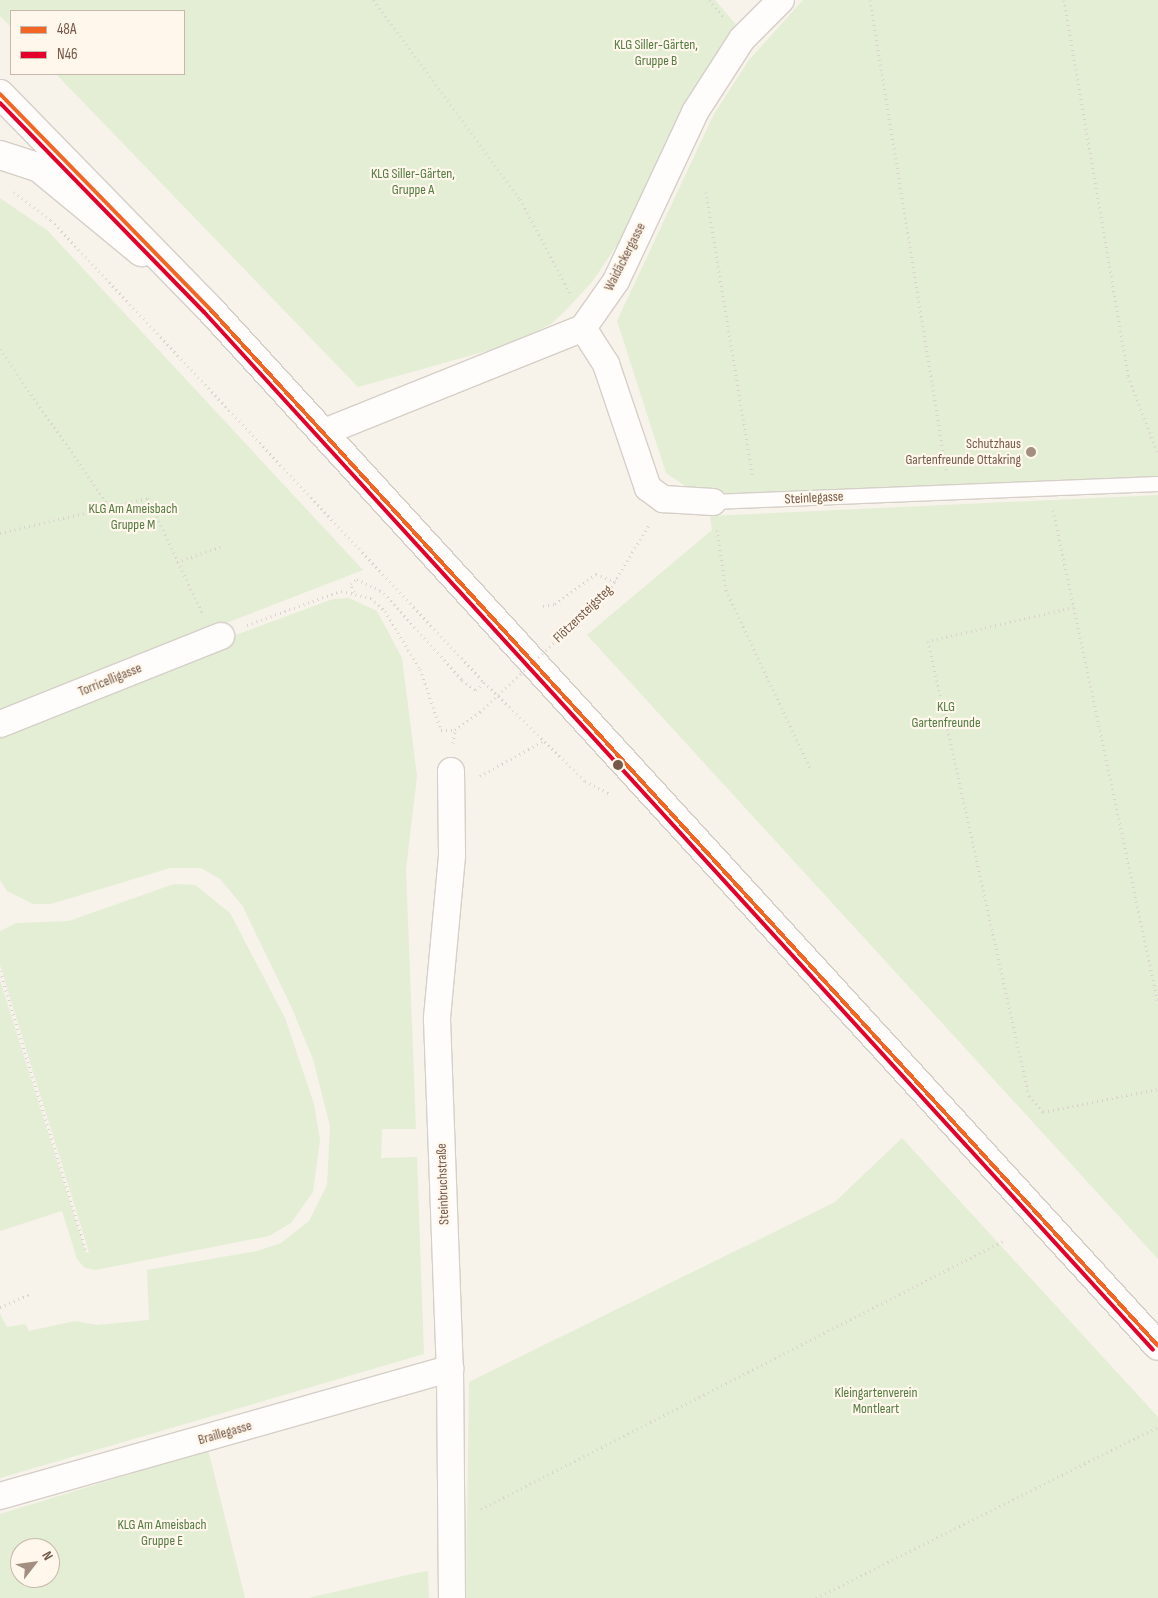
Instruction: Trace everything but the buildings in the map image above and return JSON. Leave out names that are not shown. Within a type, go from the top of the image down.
[{"type":"main road","points":[[0,94],[209,308],[1158,1346]]},
{"type":"main road","points":[[0,155],[38,167],[209,308]]},
{"type":"street","name":"Waidäckergasse","points":[[582,328],[616,281],[695,112],[742,39],[782,0]]},
{"type":"street","points":[[322,433],[582,328],[606,364],[641,474],[656,497],[663,499]]},
{"type":"street","name":"Steinlegasse","points":[[663,499],[713,502]]},
{"type":"street","name":"Torricelligasse","points":[[0,724],[217,638]]},
{"type":"street","name":"Steinbruchstraße","points":[[451,771],[452,856],[437,1019],[450,1369],[452,1598]]},
{"type":"street","name":"Braillegasse","points":[[0,1496],[450,1369]]},
{"type":"lane","name":"Steinlegasse","points":[[713,502],[1158,484]]},
{"type":"path","points":[[373,0],[520,199],[566,282],[582,328]]},
{"type":"path","points":[[870,0],[950,491]]},
{"type":"path","points":[[1064,0],[1128,376],[1158,454]]},
{"type":"path","points":[[9,189],[52,220],[484,682],[585,781],[618,798]]},
{"type":"path","points":[[706,192],[757,500]]},
{"type":"path","points":[[0,349],[110,507]]},
{"type":"path","points":[[1048,487],[1158,1003]]},
{"type":"path","points":[[0,533],[148,498],[177,562],[217,638],[333,593],[354,592],[372,598],[385,611],[420,669],[441,730],[454,730],[451,771]]},
{"type":"path","name":"Flötzersteigsteg","points":[[454,730],[480,712],[609,591],[663,499]]},
{"type":"path","points":[[713,502],[726,590],[811,770]]},
{"type":"path","points":[[177,562],[223,546]]},
{"type":"path","points":[[543,606],[555,604],[596,574],[616,582]]},
{"type":"path","points":[[354,592],[351,584],[357,579],[384,593],[462,680],[476,690],[484,682]]},
{"type":"path","points":[[1074,607],[928,641],[1029,1096],[1043,1112],[1158,1089]]},
{"type":"path","points":[[478,777],[545,740]]},
{"type":"path","points":[[0,971],[87,1253]]},
{"type":"path","points":[[451,1525],[1005,1240]]},
{"type":"path","points":[[0,1307],[32,1294]]},
{"type":"path","points":[[816,1598],[1158,1427]]},
{"type":"green space","name":"KLG Siller-Gärten, Gruppe A","points":[[0,0],[715,0],[739,28],[689,95],[619,242],[592,282],[564,312],[551,324],[508,345],[358,387],[57,75],[185,75],[185,10],[10,10],[10,26],[0,16]]},
{"type":"green space","points":[[803,0],[1158,0],[1158,481],[711,495],[693,491],[666,473],[617,321],[714,114],[749,60]]},
{"type":"green space","name":"KLG Am Ameisbach Gruppe M","points":[[0,198],[48,231],[363,570],[0,711]]},
{"type":"green space","name":"KLG Gartenfreunde","points":[[1158,495],[1158,1259],[587,635],[712,530],[710,516]]},
{"type":"green space","points":[[349,598],[377,611],[402,658],[417,776],[406,869],[416,1129],[382,1129],[381,1158],[417,1157],[424,1354],[0,1478],[0,1314],[7,1327],[25,1324],[29,1331],[75,1321],[97,1325],[149,1320],[147,1270],[257,1251],[281,1243],[309,1221],[327,1185],[330,1126],[313,1059],[291,1006],[242,905],[220,879],[201,868],[170,868],[51,904],[33,904],[7,891],[0,880],[0,737],[209,645],[333,599]]},
{"type":"green space","points":[[174,884],[195,885],[230,913],[285,1018],[314,1104],[320,1140],[313,1192],[291,1223],[269,1236],[95,1270],[85,1268],[77,1259],[62,1211],[0,1231],[0,980],[86,1253],[89,1252],[0,965],[0,931],[16,923],[69,921]]},
{"type":"green space","name":"Kleingartenverein Montleart","points":[[902,1138],[1158,1417],[1158,1598],[466,1598],[469,1382],[835,1202]]},
{"type":"green space","name":"KLG Am Ameisbach Gruppe E","points":[[208,1450],[245,1598],[0,1598],[0,1514]]},
{"type":"green space","points":[[428,1571],[429,1598],[308,1598],[416,1573]]},
{"type":"transit line","name":"48A","points":[[0,94],[209,308],[1158,1346]]},
{"type":"transit line","name":"N46","points":[[0,103],[204,312],[1153,1350]]},
{"type":"place","name":"Schutzhaus Gartenfreunde Ottakring","points":[[1031,452]]},
{"type":"park label","name":"KLG Siller-Gärten, Gruppe B","points":[[656,54]]}]
